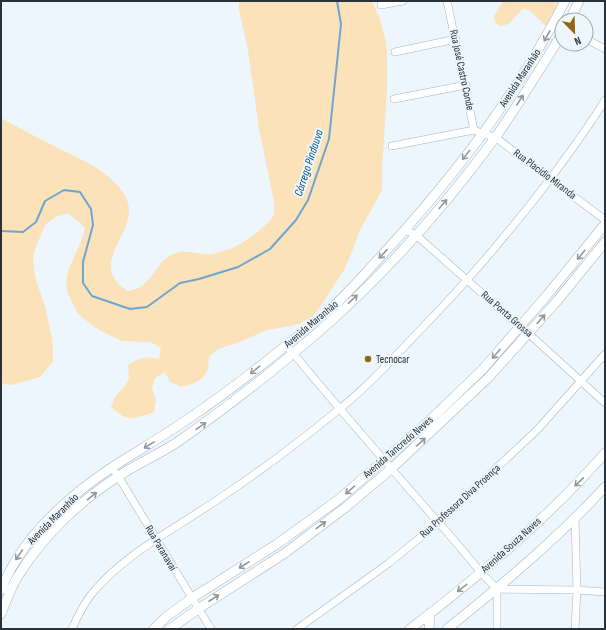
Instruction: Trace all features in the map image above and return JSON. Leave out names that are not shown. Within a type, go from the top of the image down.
[{"type":"street","points":[[381,5],[403,1]]},
{"type":"street","name":"Rua José Castro Conde","points":[[447,1],[466,85],[474,130]]},
{"type":"street","name":"Avenida Maranhão","points":[[562,12],[565,1]]},
{"type":"street","points":[[574,12],[579,1]]},
{"type":"street","name":"Avenida Maranhão","points":[[1,590],[4,572],[45,524],[90,483],[190,419],[235,386],[328,311],[405,230],[438,192],[483,134],[539,49],[554,29]]},
{"type":"street","points":[[395,52],[456,39]]},
{"type":"street","points":[[594,43],[605,49]]},
{"type":"street","name":"Avenida Maranhão","points":[[1,614],[19,574],[40,545],[68,516],[118,476],[174,445],[226,408],[332,319],[416,235],[472,168],[495,137],[521,100],[554,47]]},
{"type":"street","points":[[394,99],[466,85]]},
{"type":"street","points":[[72,629],[82,608],[94,590],[112,572],[155,539],[215,501],[286,452],[339,409],[381,372],[468,280],[507,234],[577,143],[605,100]]},
{"type":"street","points":[[392,146],[474,130],[483,134]]},
{"type":"street","name":"Rua Placídio Miranda","points":[[483,134],[495,137],[605,220]]},
{"type":"street","name":"Avenida Tancredo Neves","points":[[154,629],[166,617],[192,598],[277,544],[338,500],[429,421],[482,370],[548,294],[605,224]]},
{"type":"street","name":"Rua Ponta Grossa","points":[[405,230],[416,235],[605,403]]},
{"type":"street","name":"Avenida Tancredo Neves","points":[[170,629],[198,609],[285,553],[346,507],[391,469],[488,378],[558,300],[605,242]]},
{"type":"street","points":[[285,345],[383,460],[439,522],[480,573],[497,589],[577,590],[605,592]]},
{"type":"street","name":"Rua Professora Diva Proença","points":[[297,629],[389,563],[439,522],[537,430],[605,354]]},
{"type":"street","name":"Avenida Souza Naves","points":[[413,628],[535,525],[586,475],[605,453]]},
{"type":"street","name":"Rua Paranavaí","points":[[112,468],[211,629]]},
{"type":"street","name":"Avenida Souza Naves","points":[[447,629],[497,589],[575,518],[605,487]]},
{"type":"street","points":[[575,518],[577,590],[575,629]]},
{"type":"street","points":[[4,572],[19,574]]},
{"type":"street","points":[[497,589],[497,629]]},
{"type":"street","points":[[429,629],[430,613]]},
{"type":"shaded area","points":[[239,1],[372,1],[380,19],[386,42],[387,53],[387,89],[382,190],[359,232],[344,270],[318,310],[310,319],[299,324],[264,331],[240,342],[218,349],[209,357],[208,369],[202,379],[192,384],[181,387],[170,382],[165,372],[155,378],[152,389],[156,400],[154,412],[136,418],[131,418],[122,416],[111,407],[115,397],[124,387],[129,378],[128,365],[143,358],[159,359],[161,348],[150,342],[122,341],[99,330],[79,315],[68,294],[66,282],[68,271],[82,239],[85,228],[67,213],[55,217],[46,224],[36,246],[33,257],[36,281],[44,302],[52,338],[53,362],[40,377],[11,385],[1,383],[1,118],[96,168],[112,180],[125,196],[129,209],[127,221],[112,257],[111,269],[115,280],[128,291],[136,289],[148,281],[160,265],[171,255],[181,252],[210,254],[225,251],[252,236],[272,218],[274,213],[274,202],[259,129],[248,51],[239,10]]},
{"type":"shaded area","points":[[503,1],[557,1],[559,4],[547,27],[529,10],[523,9],[511,22],[500,26],[495,22],[494,16]]},
{"type":"waterway","name":"Córrego Pindauva","points":[[1,231],[23,232],[36,222],[45,201],[64,190],[80,192],[91,209],[93,225],[83,262],[83,283],[92,296],[130,309],[147,307],[180,283],[238,267],[270,249],[296,220],[308,200],[329,139],[341,24],[337,1]]},
{"type":"place","name":"Tecnocar","points":[[368,359]]}]
